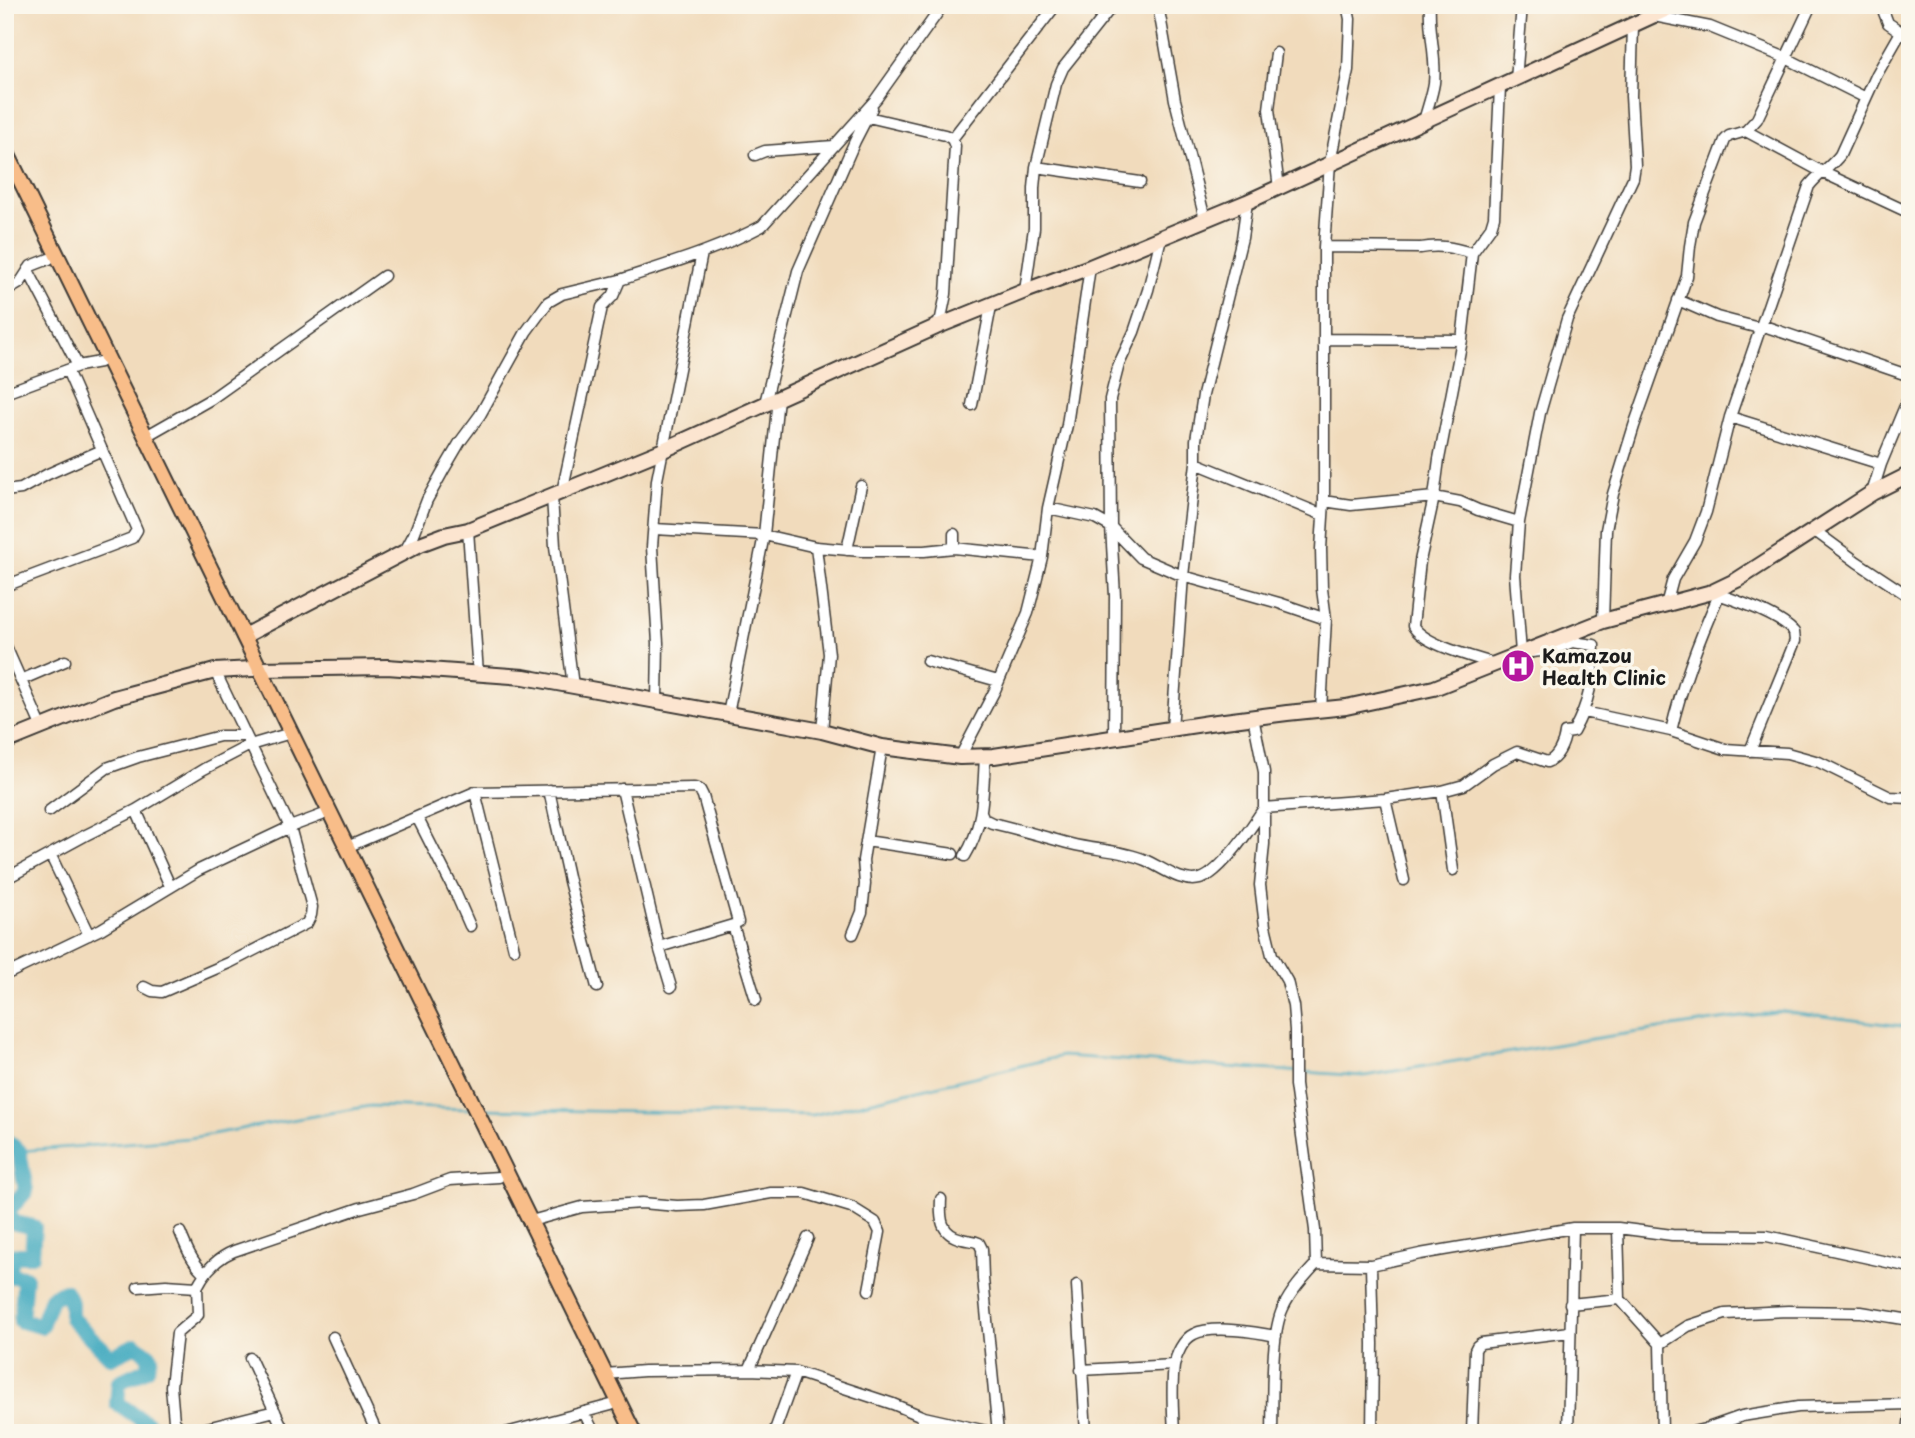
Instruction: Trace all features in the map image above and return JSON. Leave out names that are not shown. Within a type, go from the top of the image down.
[{"type":"main road","points":[[5,149],[146,436],[176,507],[347,847],[634,1433]]},
{"type":"main road","points":[[5,171],[100,362],[244,636],[284,736],[625,1433]]},
{"type":"street","points":[[403,554],[427,500],[449,461],[480,415],[526,332],[548,302],[562,294],[620,280],[702,253],[762,226],[876,99],[943,5]]},
{"type":"street","points":[[952,139],[1056,5]]},
{"type":"street","points":[[1026,291],[1034,228],[1036,167],[1058,78],[1113,5]]},
{"type":"street","points":[[1158,5],[1175,100],[1205,219]]},
{"type":"street","points":[[1321,710],[1326,619],[1321,549],[1324,501],[1324,247],[1331,163],[1348,70],[1350,19],[1347,5]]},
{"type":"street","points":[[1424,121],[1434,84],[1430,5]]},
{"type":"street","points":[[1516,80],[1522,5]]},
{"type":"street","points":[[244,636],[420,544],[468,530],[661,451],[936,327],[1247,202],[1676,5]]},
{"type":"street","points":[[1603,621],[1606,530],[1613,494],[1687,276],[1694,222],[1727,138],[1746,131],[1757,119],[1811,5]]},
{"type":"street","points":[[1666,605],[1672,579],[1695,541],[1706,512],[1730,417],[1809,186],[1832,166],[1840,155],[1877,74],[1906,35],[1888,23],[1881,5]]},
{"type":"street","points":[[1645,17],[1710,27],[1786,58],[1866,98]]},
{"type":"street","points":[[1521,653],[1515,575],[1519,522],[1540,413],[1567,319],[1633,178],[1635,165],[1631,96],[1645,17]]},
{"type":"street","points":[[1276,53],[1269,109],[1279,188]]},
{"type":"street","points":[[1495,664],[1429,641],[1417,633],[1413,626],[1420,561],[1462,340],[1472,253],[1491,227],[1494,218],[1500,87]]},
{"type":"street","points":[[728,714],[764,535],[772,400],[798,271],[876,99]]},
{"type":"street","points":[[868,117],[945,135],[952,139],[955,146],[946,294],[941,318],[936,327]]},
{"type":"street","points":[[1746,131],[1824,173],[1910,213]]},
{"type":"street","points":[[755,155],[765,151],[834,146]]},
{"type":"street","points":[[1036,167],[1140,182]]},
{"type":"street","points":[[1172,729],[1196,440],[1203,395],[1242,239],[1247,202]]},
{"type":"street","points":[[1114,739],[1115,596],[1111,527],[1110,399],[1119,364],[1149,290],[1161,238]]},
{"type":"street","points":[[1324,247],[1421,248],[1434,245],[1472,253]]},
{"type":"street","points":[[657,701],[658,643],[652,547],[656,480],[702,253]]},
{"type":"street","points":[[5,292],[20,283],[31,266],[49,259]]},
{"type":"street","points":[[960,757],[1028,613],[1042,557],[1048,508],[1067,425],[1090,267]]},
{"type":"street","points":[[28,270],[78,366]]},
{"type":"street","points":[[146,436],[211,399],[384,276]]},
{"type":"street","points":[[573,686],[555,546],[557,494],[602,307],[613,296],[620,280]]},
{"type":"street","points":[[1678,300],[1717,317],[1760,327],[1910,376]]},
{"type":"street","points":[[972,405],[991,306]]},
{"type":"street","points":[[1324,339],[1462,340]]},
{"type":"street","points":[[5,393],[78,366],[100,362]]},
{"type":"street","points":[[5,586],[132,538],[137,533],[67,370]]},
{"type":"street","points":[[1872,493],[1910,394]]},
{"type":"street","points":[[1730,417],[1881,464]]},
{"type":"street","points":[[5,491],[21,489],[102,450]]},
{"type":"street","points":[[1196,463],[1323,515]]},
{"type":"street","points":[[5,742],[114,698],[215,670],[387,667],[524,677],[822,731],[882,747],[960,757],[1114,739],[1346,707],[1434,688],[1603,621],[1715,593],[1872,493],[1906,481]]},
{"type":"street","points":[[847,550],[861,486]]},
{"type":"street","points":[[1324,501],[1351,505],[1434,497],[1460,502],[1519,522]]},
{"type":"street","points":[[1048,508],[1095,518],[1111,527],[1141,558],[1183,576],[1247,593],[1326,619]]},
{"type":"street","points":[[654,529],[764,535],[816,547],[847,550],[923,551],[954,548],[1042,557]]},
{"type":"street","points":[[468,530],[478,674]]},
{"type":"street","points":[[1815,531],[1910,597]]},
{"type":"street","points":[[954,534],[954,548]]},
{"type":"street","points":[[816,547],[829,654],[822,731]]},
{"type":"street","points":[[1671,731],[1679,696],[1715,593]]},
{"type":"street","points":[[1715,593],[1789,625],[1794,632],[1795,641],[1750,751]]},
{"type":"street","points":[[1264,807],[1385,799],[1442,791],[1464,785],[1493,764],[1517,752],[1551,761],[1564,740],[1565,733],[1573,732],[1584,712],[1593,674],[1594,645],[1572,642],[1552,650],[1521,653]]},
{"type":"street","points":[[5,644],[42,728]]},
{"type":"street","points":[[21,680],[65,661]]},
{"type":"street","points":[[927,661],[998,681]]},
{"type":"street","points":[[144,987],[162,992],[231,962],[307,923],[311,915],[312,907],[290,827],[215,670]]},
{"type":"street","points":[[1584,712],[1671,731],[1725,749],[1787,753],[1819,762],[1890,797],[1910,798]]},
{"type":"street","points":[[1253,718],[1264,772],[1264,844],[1260,885],[1272,955],[1287,981],[1293,1006],[1295,1085],[1315,1230],[1316,1264],[1299,1283],[1283,1308],[1276,1336],[1272,1433]]},
{"type":"street","points":[[49,811],[107,768],[138,757],[220,736],[248,741],[284,736]]},
{"type":"street","points":[[5,879],[136,810],[248,741]]},
{"type":"street","points":[[853,934],[862,912],[866,884],[863,860],[882,747]]},
{"type":"street","points":[[965,856],[974,843],[981,812],[985,756]]},
{"type":"street","points":[[347,847],[475,792],[694,788],[700,790],[703,796],[738,922]]},
{"type":"street","points":[[622,789],[671,987]]},
{"type":"street","points":[[549,790],[569,881],[597,987]]},
{"type":"street","points":[[1442,791],[1453,870]]},
{"type":"street","points":[[475,792],[514,949]]},
{"type":"street","points":[[1385,799],[1404,880]]},
{"type":"street","points":[[981,812],[984,819],[992,823],[1070,844],[1142,859],[1186,880],[1198,880],[1207,877],[1220,864],[1251,829],[1264,807]]},
{"type":"street","points":[[136,810],[170,886]]},
{"type":"street","points":[[5,975],[89,935],[199,870],[290,827],[322,815]]},
{"type":"street","points":[[417,817],[470,926]]},
{"type":"street","points":[[866,841],[953,854]]},
{"type":"street","points":[[51,856],[89,935]]},
{"type":"street","points":[[659,947],[733,925],[756,1000]]},
{"type":"street","points":[[275,1411],[195,1431],[180,1428],[174,1421],[172,1386],[177,1333],[198,1315],[197,1287],[204,1273],[228,1254],[360,1208],[413,1194],[450,1180],[499,1177]]},
{"type":"street","points":[[531,1221],[582,1207],[642,1203],[704,1205],[771,1193],[804,1193],[851,1207],[875,1222],[880,1232],[869,1290]]},
{"type":"street","points":[[605,1374],[749,1370],[796,1373],[880,1399],[924,1417],[996,1433],[982,1249],[979,1243],[962,1240],[945,1230],[940,1216],[941,1199]]},
{"type":"street","points":[[1316,1264],[1371,1265],[1573,1228],[1618,1228],[1672,1235],[1767,1236],[1910,1267]]},
{"type":"street","points":[[1567,1433],[1573,1228]]},
{"type":"street","points":[[1618,1228],[1620,1299],[1660,1344],[1662,1433]]},
{"type":"street","points":[[180,1232],[192,1259],[204,1273]]},
{"type":"street","points":[[749,1370],[808,1238]]},
{"type":"street","points":[[1371,1265],[1372,1433]]},
{"type":"street","points":[[1077,1285],[1086,1433]]},
{"type":"street","points":[[138,1287],[197,1287]]},
{"type":"street","points":[[1570,1304],[1620,1299]]},
{"type":"street","points":[[1660,1344],[1688,1326],[1725,1314],[1861,1312],[1910,1320]]},
{"type":"street","points":[[1174,1433],[1174,1364],[1187,1339],[1195,1333],[1220,1330],[1248,1330],[1276,1336]]},
{"type":"street","points":[[1472,1433],[1477,1346],[1481,1343],[1569,1332]]},
{"type":"street","points":[[332,1337],[377,1433]]},
{"type":"street","points":[[250,1358],[285,1433]]},
{"type":"street","points":[[1081,1370],[1174,1364]]},
{"type":"street","points":[[774,1433],[796,1373]]},
{"type":"street","points":[[1688,1433],[1742,1416],[1798,1407],[1910,1404]]},
{"type":"street","points":[[507,1433],[611,1405]]},
{"type":"street","points":[[584,1412],[594,1433]]},
{"type":"street","points":[[1908,1433],[1910,1415]]},
{"type":"street","points":[[919,1433],[924,1417]]},
{"type":"waterway","points":[[481,1109],[813,1115],[1062,1056],[1364,1076],[1782,1011],[1910,1027]]},
{"type":"waterway","points":[[19,1151],[190,1138],[370,1106],[468,1109]]},
{"type":"waterway","points":[[5,1140],[19,1151],[26,1191],[6,1213],[15,1223],[34,1227],[32,1255],[16,1255],[8,1265],[12,1276],[25,1277],[21,1321],[41,1326],[51,1298],[65,1291],[71,1303],[71,1318],[111,1357],[136,1345],[151,1357],[147,1369],[119,1382],[117,1403],[148,1424],[151,1433]]},
{"type":"place","name":"Kamazou Health Clinic","points":[[1518,666]]}]
